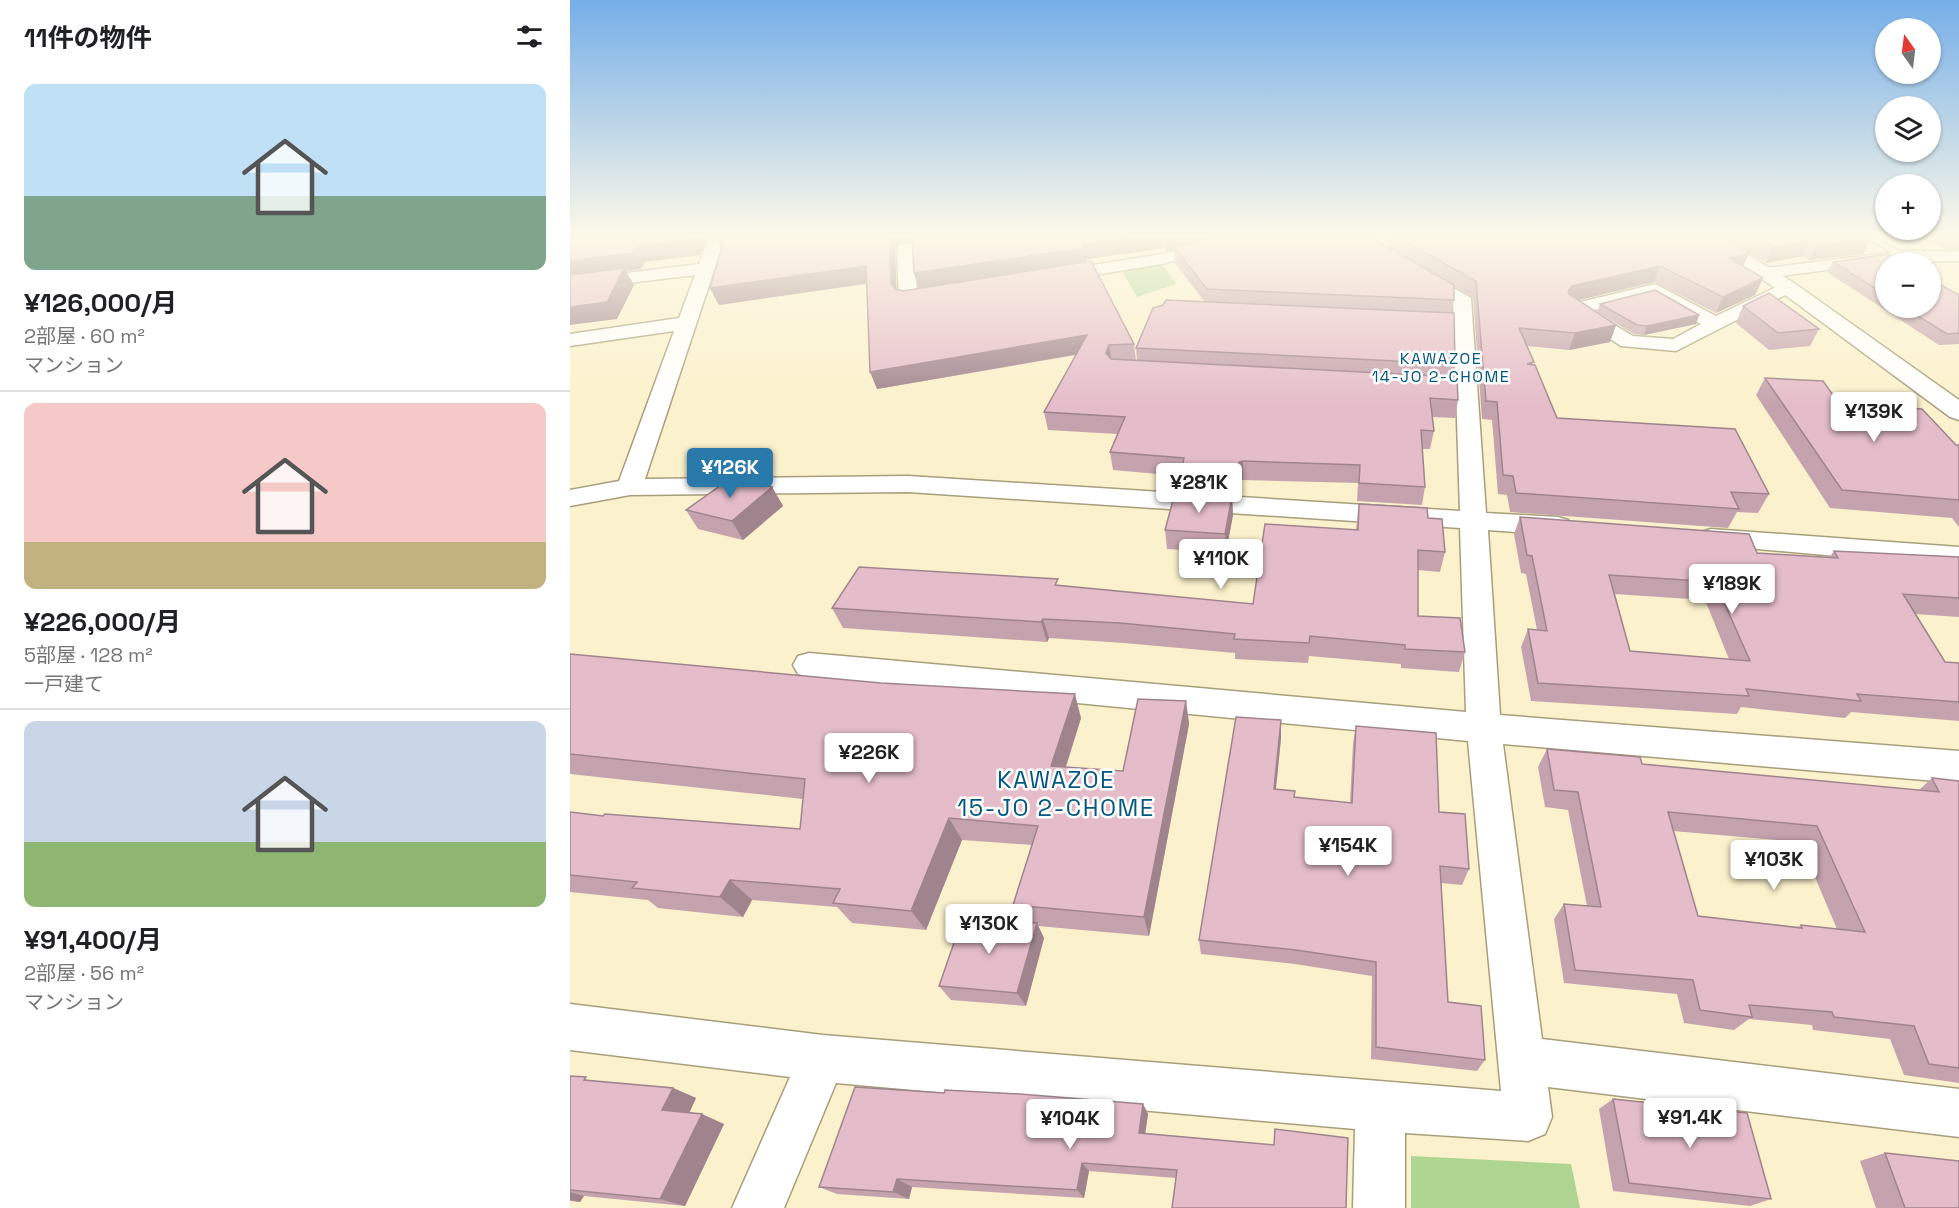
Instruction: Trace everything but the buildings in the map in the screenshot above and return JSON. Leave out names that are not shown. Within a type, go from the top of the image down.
[{"type":"highway","points":[[1797,293],[1959,412]]},
{"type":"street","points":[[630,487],[696,293]]},
{"type":"street","points":[[908,293],[908,299],[945,293]]},
{"type":"street","points":[[570,1027],[823,1058],[1380,1107],[1528,1117],[1484,728],[1467,387],[1458,322],[1462,298],[1454,293]]},
{"type":"street","points":[[1641,293],[1575,309],[1628,342],[1676,345],[1775,293]]},
{"type":"street","points":[[1661,293],[1715,324]]},
{"type":"street","points":[[570,340],[687,324]]},
{"type":"street","points":[[1443,386],[1467,387]]},
{"type":"street","points":[[570,498],[630,487],[908,484],[1580,528]]},
{"type":"street","points":[[1687,536],[1959,557]]},
{"type":"street","points":[[809,665],[1484,728],[1959,767]]},
{"type":"street","points":[[758,1208],[823,1058]]},
{"type":"street","points":[[1522,1060],[1959,1113]]},
{"type":"street","points":[[1379,1208],[1380,1107]]},
{"type":"green space","points":[[1135,293],[1148,293],[1137,297]]},
{"type":"green space","points":[[1411,1156],[1571,1164],[1580,1208],[1411,1208]]},
{"type":"district","name":"KAWAZOE 14-JO 2-CHOME","points":[[1441,367]]},
{"type":"district","name":"KAWAZOE 15-JO 2-CHOME","points":[[1056,793]]}]
